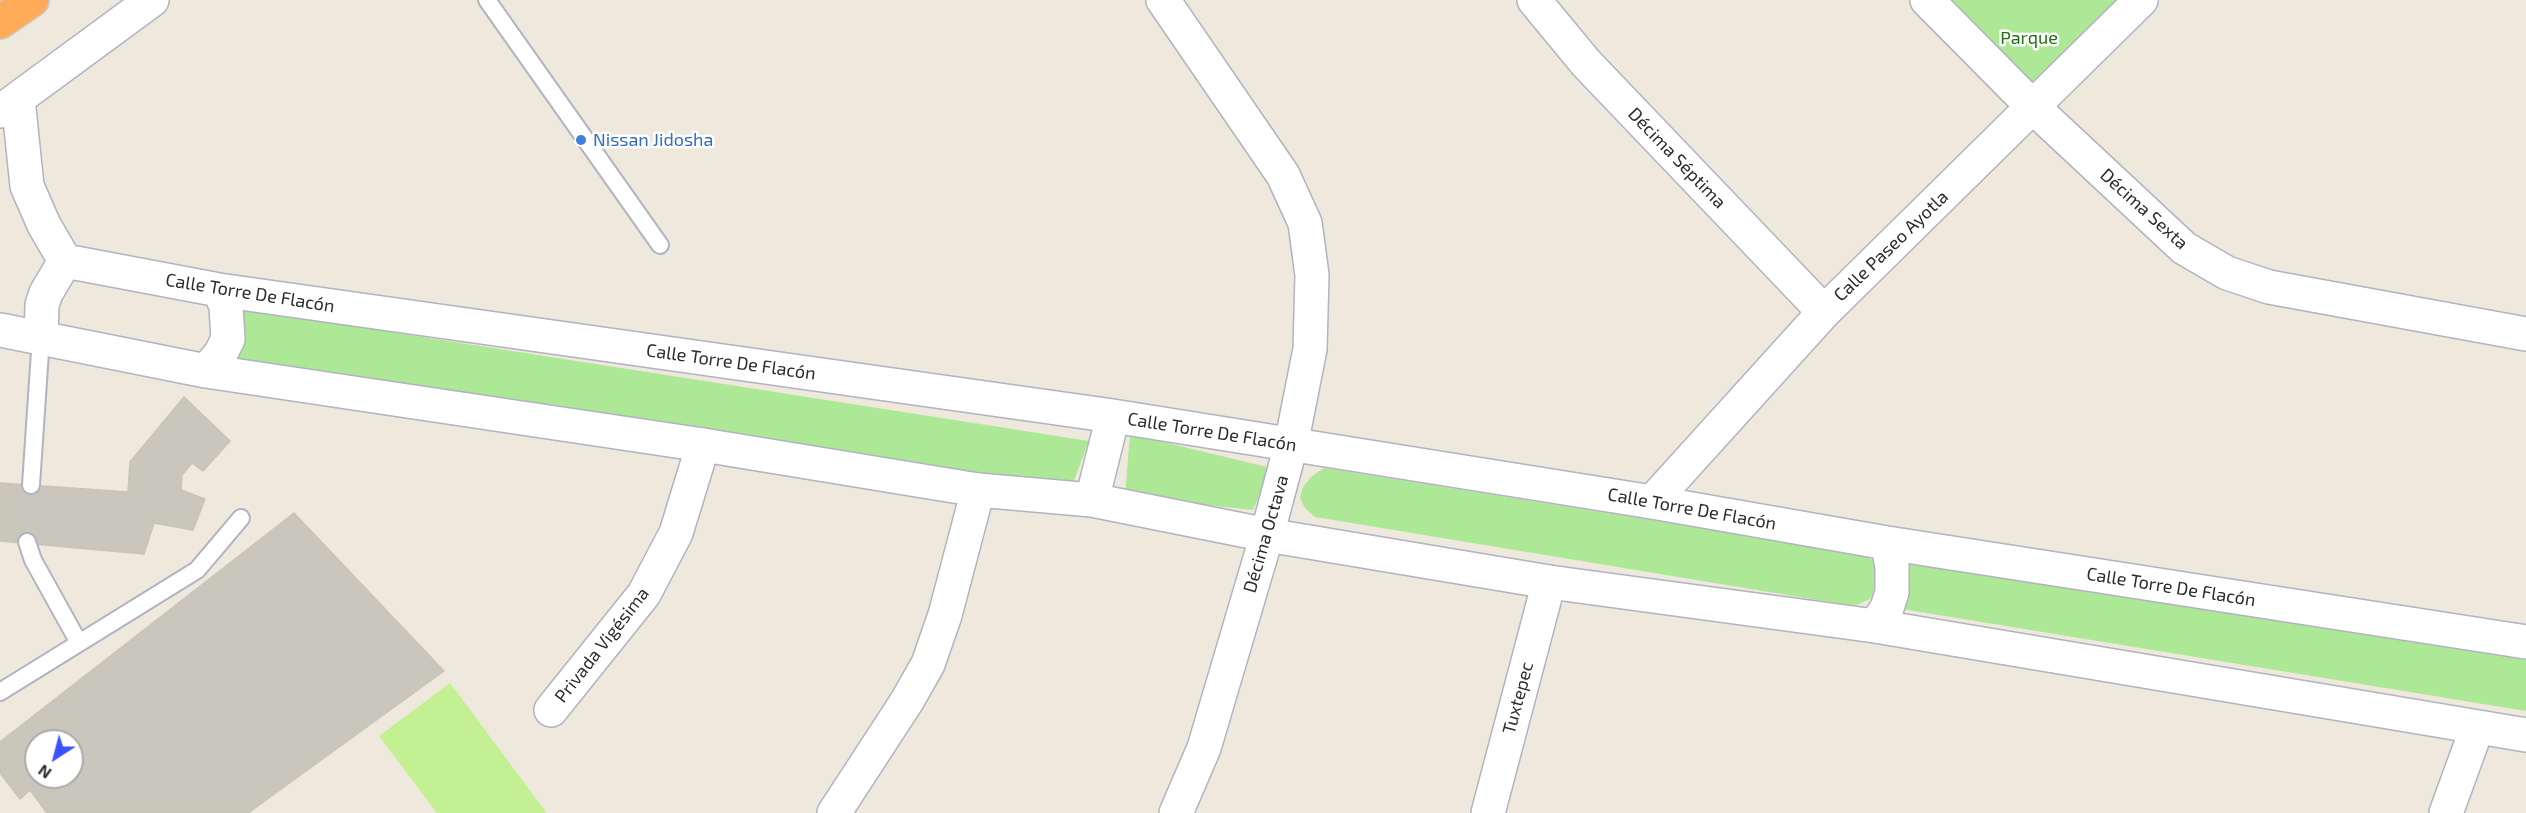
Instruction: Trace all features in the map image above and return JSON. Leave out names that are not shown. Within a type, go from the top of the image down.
[{"type":"highway","points":[[0,22],[32,0]]},
{"type":"street","points":[[41,338],[42,305],[46,292],[65,261],[44,225],[27,186],[9,106],[152,0]]},
{"type":"street","name":"Décima Octava","points":[[1163,0],[1283,176],[1305,223],[1312,275],[1310,349],[1291,445],[1204,748],[1176,813]]},
{"type":"street","name":"Décima Séptima","points":[[1534,0],[1586,63],[1824,312]]},
{"type":"street","name":"Décima Sexta","points":[[1927,0],[2033,107],[2184,248],[2227,273],[2269,287],[2526,334]]},
{"type":"street","name":"Calle Paseo Ayotla","points":[[1652,502],[1824,312],[2141,0]]},
{"type":"street","name":"Calle Torre De Flacón","points":[[65,261],[219,290],[1113,416],[1652,502],[1887,543],[2526,642]]},
{"type":"street","points":[[206,371],[221,353],[228,339],[226,306],[219,290]]},
{"type":"street","points":[[0,330],[206,371],[704,445],[978,490],[1092,500],[1267,535],[1549,582],[1875,626],[2526,735]]},
{"type":"street","points":[[1092,500],[1113,416]]},
{"type":"street","name":"Privada Vigésima","points":[[551,710],[644,594],[676,533],[704,445]]},
{"type":"street","points":[[834,813],[907,701],[928,664],[945,615],[978,490]]},
{"type":"street","points":[[1875,626],[1887,608],[1892,591],[1892,566],[1887,543]]},
{"type":"street","name":"Tuxtepec","points":[[1488,813],[1549,582]]},
{"type":"street","points":[[2446,813],[2477,728]]},
{"type":"lane","points":[[487,0],[660,245]]},
{"type":"lane","points":[[32,485],[41,338]]},
{"type":"lane","points":[[0,692],[197,570],[241,518]]},
{"type":"lane","points":[[27,542],[33,560],[79,643]]},
{"type":"green space","name":"Parque","points":[[1938,0],[2119,0],[2030,91]]},
{"type":"green space","points":[[243,309],[1089,441],[1070,491],[235,360]]},
{"type":"green space","points":[[1130,434],[1271,468],[1253,510],[1125,496]]},
{"type":"green space","points":[[1324,468],[1858,553],[1871,559],[1877,566],[1877,590],[1870,599],[1854,606],[1315,517],[1305,508],[1300,498],[1303,487],[1311,477]]},
{"type":"green space","points":[[1906,563],[2526,660],[2526,711],[1902,609]]},
{"type":"green space","points":[[450,683],[545,813],[437,813],[379,736]]},
{"type":"building","points":[[184,397],[230,441],[203,471],[192,463],[182,475],[181,490],[205,499],[193,530],[154,523],[144,554],[0,541],[0,483],[128,492],[130,462]]},
{"type":"building","points":[[294,513],[444,671],[248,813],[47,813],[30,790],[20,799],[0,773],[0,742]]},
{"type":"place","name":"Nissan Jidosha","points":[[581,140]]}]
